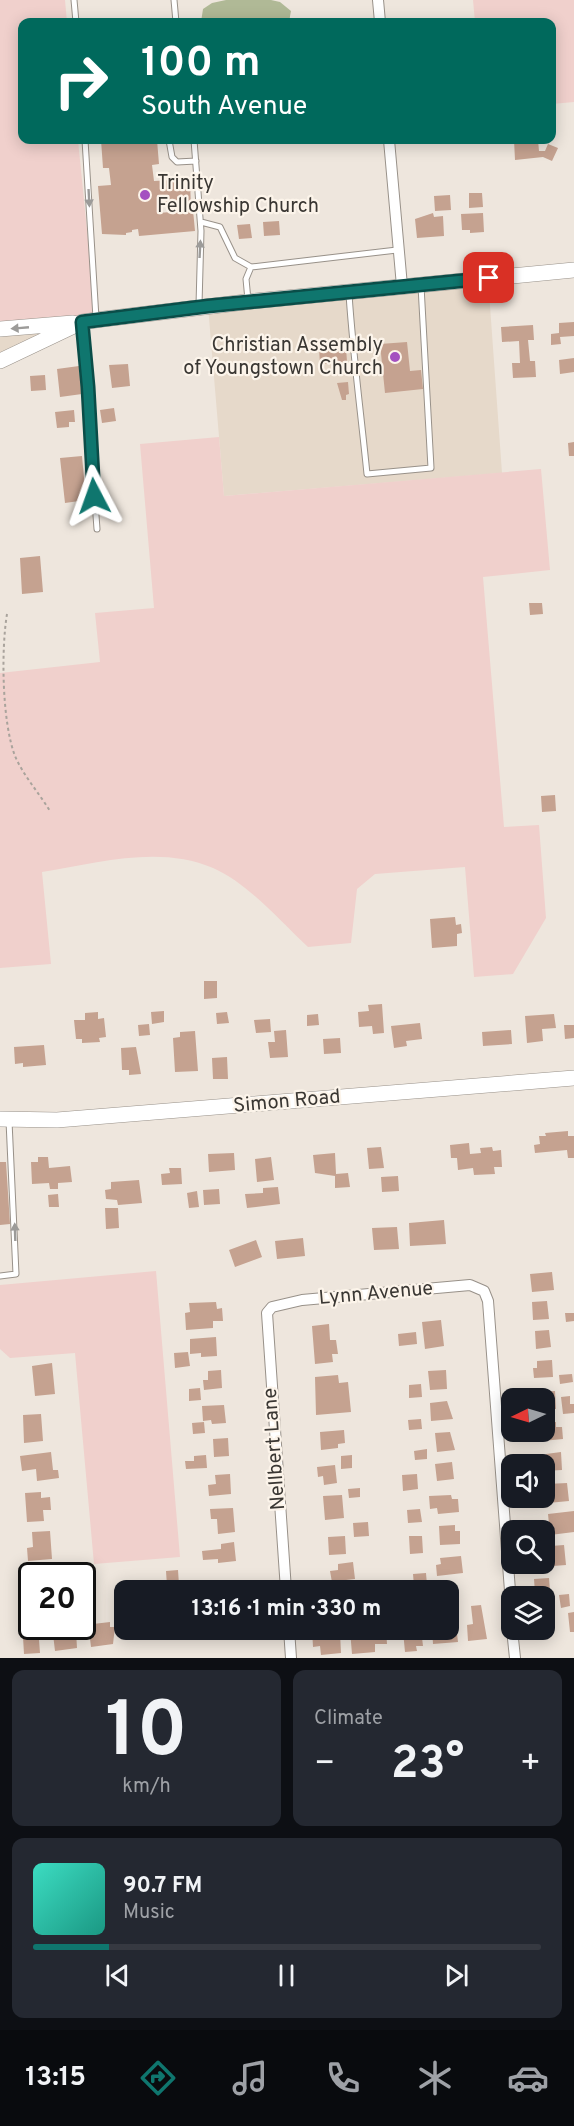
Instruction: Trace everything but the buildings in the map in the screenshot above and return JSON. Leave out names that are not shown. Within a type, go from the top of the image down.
[{"type":"street","points":[[378,0],[380,18]]},
{"type":"street","points":[[389,144],[402,286]]},
{"type":"street","points":[[0,329],[89,321],[248,301],[574,270]]},
{"type":"street","points":[[0,362],[89,321]]},
{"type":"street","name":"Simon Road","points":[[4,1119],[57,1120],[574,1078]]},
{"type":"street","name":"Lynn Avenue","points":[[269,1310],[285,1302],[470,1285],[484,1291],[488,1301],[510,1586]]},
{"type":"street","name":"Nellbert Lane","points":[[269,1310],[266,1323],[285,1580]]},
{"type":"street","points":[[290,1640],[291,1658]]},
{"type":"street","points":[[513,1640],[515,1658]]},
{"type":"lane","points":[[74,0],[76,18]]},
{"type":"lane","points":[[174,0],[176,18]]},
{"type":"lane","points":[[85,144],[97,529]]},
{"type":"lane","points":[[170,144],[172,157],[177,162],[196,161]]},
{"type":"lane","points":[[194,144],[201,222],[199,307]]},
{"type":"lane","points":[[201,222],[220,227],[235,258],[251,267],[398,250]]},
{"type":"lane","points":[[248,301],[246,279],[251,267]]},
{"type":"lane","points":[[349,291],[353,367],[359,397],[367,474],[421,469],[431,468],[421,284]]},
{"type":"lane","points":[[0,1276],[16,1274],[4,1119]]},
{"type":"path","points":[[7,614],[3,643],[10,741],[16,758],[50,811]]},
{"type":"shaded area","points":[[0,0],[65,0],[67,18],[18,18],[18,144],[78,144],[96,320],[0,329]]},
{"type":"shaded area","points":[[226,0],[271,0],[280,2],[291,11],[290,18],[202,18],[203,9],[212,3]]},
{"type":"shaded area","points":[[473,0],[574,0],[574,102],[556,104],[556,18],[475,18]]},
{"type":"shaded area","points":[[488,278],[502,473],[224,496],[208,306]]},
{"type":"shaded area","points":[[82,322],[0,361],[0,329]]},
{"type":"shaded area","points":[[219,437],[224,496],[541,469],[550,570],[483,577],[504,827],[539,825],[546,918],[513,974],[474,977],[465,867],[375,874],[357,889],[351,943],[308,947],[263,903],[226,875],[193,861],[150,857],[106,861],[42,872],[51,964],[0,968],[0,673],[100,662],[95,613],[154,608],[140,444]]},
{"type":"shaded area","points":[[156,1271],[180,1557],[96,1564],[94,1562],[75,1353],[10,1358],[0,1349],[0,1285]]},
{"type":"place","name":"Trinity Fellowship Church","points":[[145,195]]},
{"type":"place","name":"Christian Assembly of Youngstown Church","points":[[395,357]]},
{"type":"route","points":[[94,496],[82,322],[208,306],[489,278]]}]
